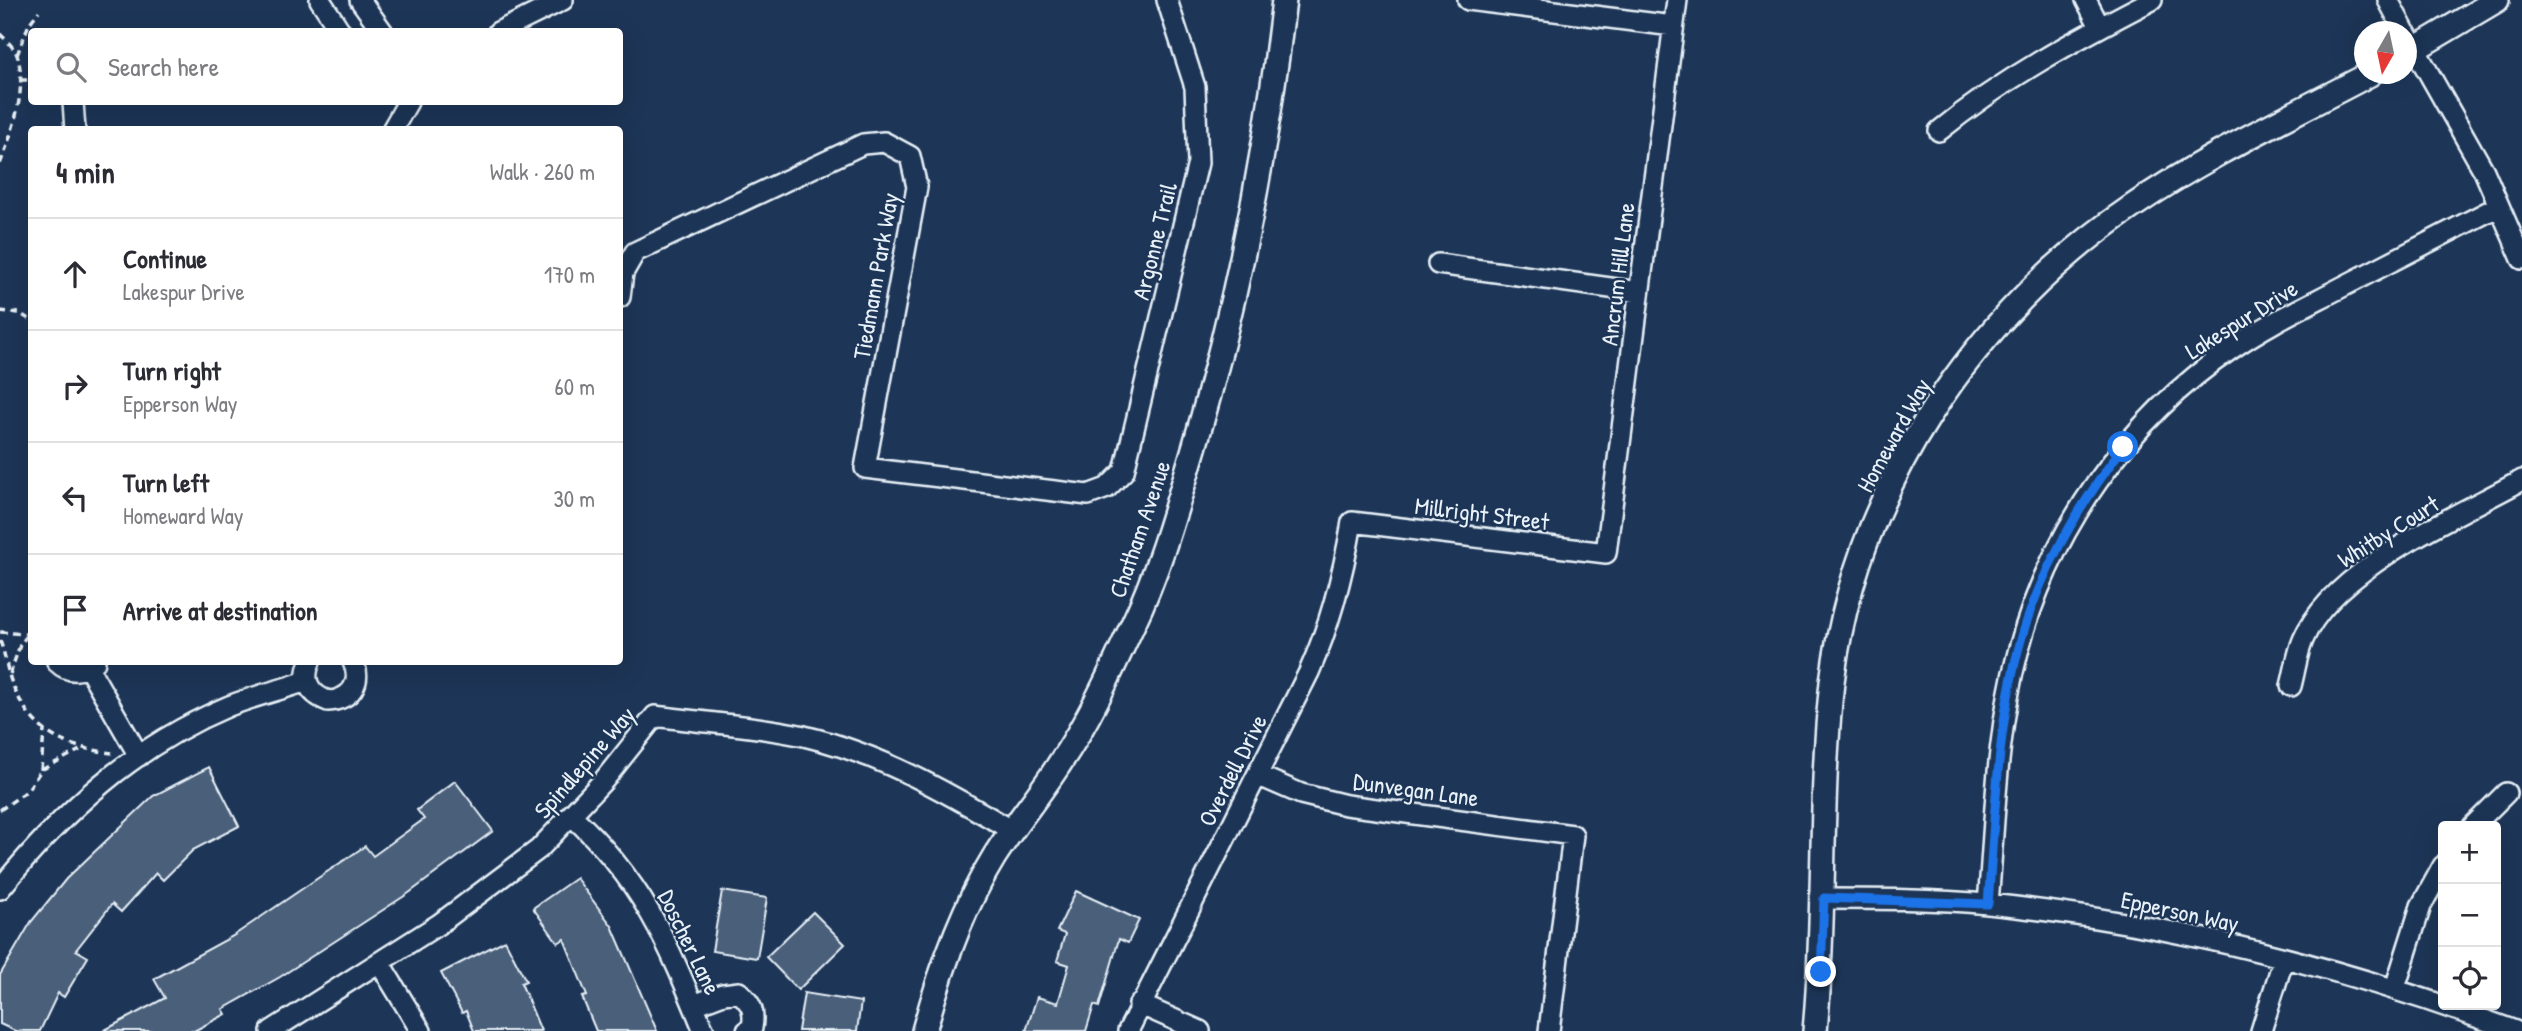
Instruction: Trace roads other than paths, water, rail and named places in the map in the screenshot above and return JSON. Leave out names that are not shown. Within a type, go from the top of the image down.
[{"type":"street","points":[[320,0],[338,28]]},
{"type":"street","points":[[360,0],[380,28]]},
{"type":"street","points":[[506,28],[563,0]]},
{"type":"street","name":"Argonne Trail","points":[[1107,488],[1124,471],[1198,163],[1195,87],[1167,0]]},
{"type":"street","name":"Chatham Avenue","points":[[924,1031],[937,985],[966,913],[994,857],[1060,764],[1095,702],[1135,621],[1177,506],[1222,352],[1252,212],[1284,0]]},
{"type":"street","points":[[1468,0],[1673,26]]},
{"type":"street","name":"Ancrum Hill Lane","points":[[1606,553],[1677,0]]},
{"type":"street","points":[[2086,0],[2100,27]]},
{"type":"street","points":[[1939,131],[1973,103],[2100,27],[2152,0]]},
{"type":"street","points":[[2388,0],[2398,21]]},
{"type":"street","points":[[2417,38],[2497,0]]},
{"type":"street","points":[[2417,57],[2484,171],[2522,259]]},
{"type":"street","name":"Homeward Way","points":[[1815,1031],[1824,898],[1825,757],[1839,641],[1868,542],[1894,479],[1944,392],[2008,313],[2096,233],[2170,183],[2354,83]]},
{"type":"street","points":[[73,105],[75,126]]},
{"type":"street","points":[[393,126],[406,105]]},
{"type":"street","name":"Tiedmann Park Way","points":[[623,273],[635,252],[863,144],[884,142],[909,156],[917,187],[865,468],[1087,495],[1107,488]]},
{"type":"street","name":"Lakespur Drive","points":[[1988,904],[1999,768],[2018,653],[2047,569],[2067,530],[2100,477],[2123,447],[2167,402],[2234,347],[2290,314],[2499,206]]},
{"type":"street","points":[[1438,264],[1639,292]]},
{"type":"street","name":"Whitby Court","points":[[2291,687],[2304,638],[2329,600],[2367,566],[2522,480]]},
{"type":"street","name":"Millright Street","points":[[1352,522],[1606,553]]},
{"type":"street","name":"Overdell Drive","points":[[1128,1031],[1139,1004],[1310,672],[1330,625],[1343,576],[1352,522]]},
{"type":"street","points":[[62,665],[70,670],[88,665]]},
{"type":"street","points":[[92,665],[139,756]]},
{"type":"street","points":[[309,665],[306,681],[318,697],[338,700],[354,689],[357,679],[354,665]]},
{"type":"street","points":[[0,889],[39,841],[101,781],[168,737],[230,706],[306,681]]},
{"type":"street","name":"Spindlepine Way","points":[[271,1031],[491,887],[539,849],[655,716],[803,736],[863,753],[924,779],[1013,831]]},
{"type":"street","name":"Dunvegan Lane","points":[[1256,775],[1301,794],[1346,805],[1573,835],[1549,1031]]},
{"type":"street","points":[[2478,821],[2506,793]]},
{"type":"street","name":"Doscher Lane","points":[[571,815],[601,842],[653,913],[704,1031]]},
{"type":"street","points":[[2395,988],[2421,906],[2438,875]]},
{"type":"street","name":"Epperson Way","points":[[1824,898],[1988,904],[2094,918],[2284,958],[2395,988],[2515,1031]]},
{"type":"street","points":[[2261,1031],[2284,958]]},
{"type":"street","points":[[379,962],[421,1031]]},
{"type":"street","points":[[694,1005],[723,993],[738,992],[749,1001],[754,1013],[751,1028],[747,1031]]},
{"type":"street","points":[[1139,1004],[1200,1031]]}]
